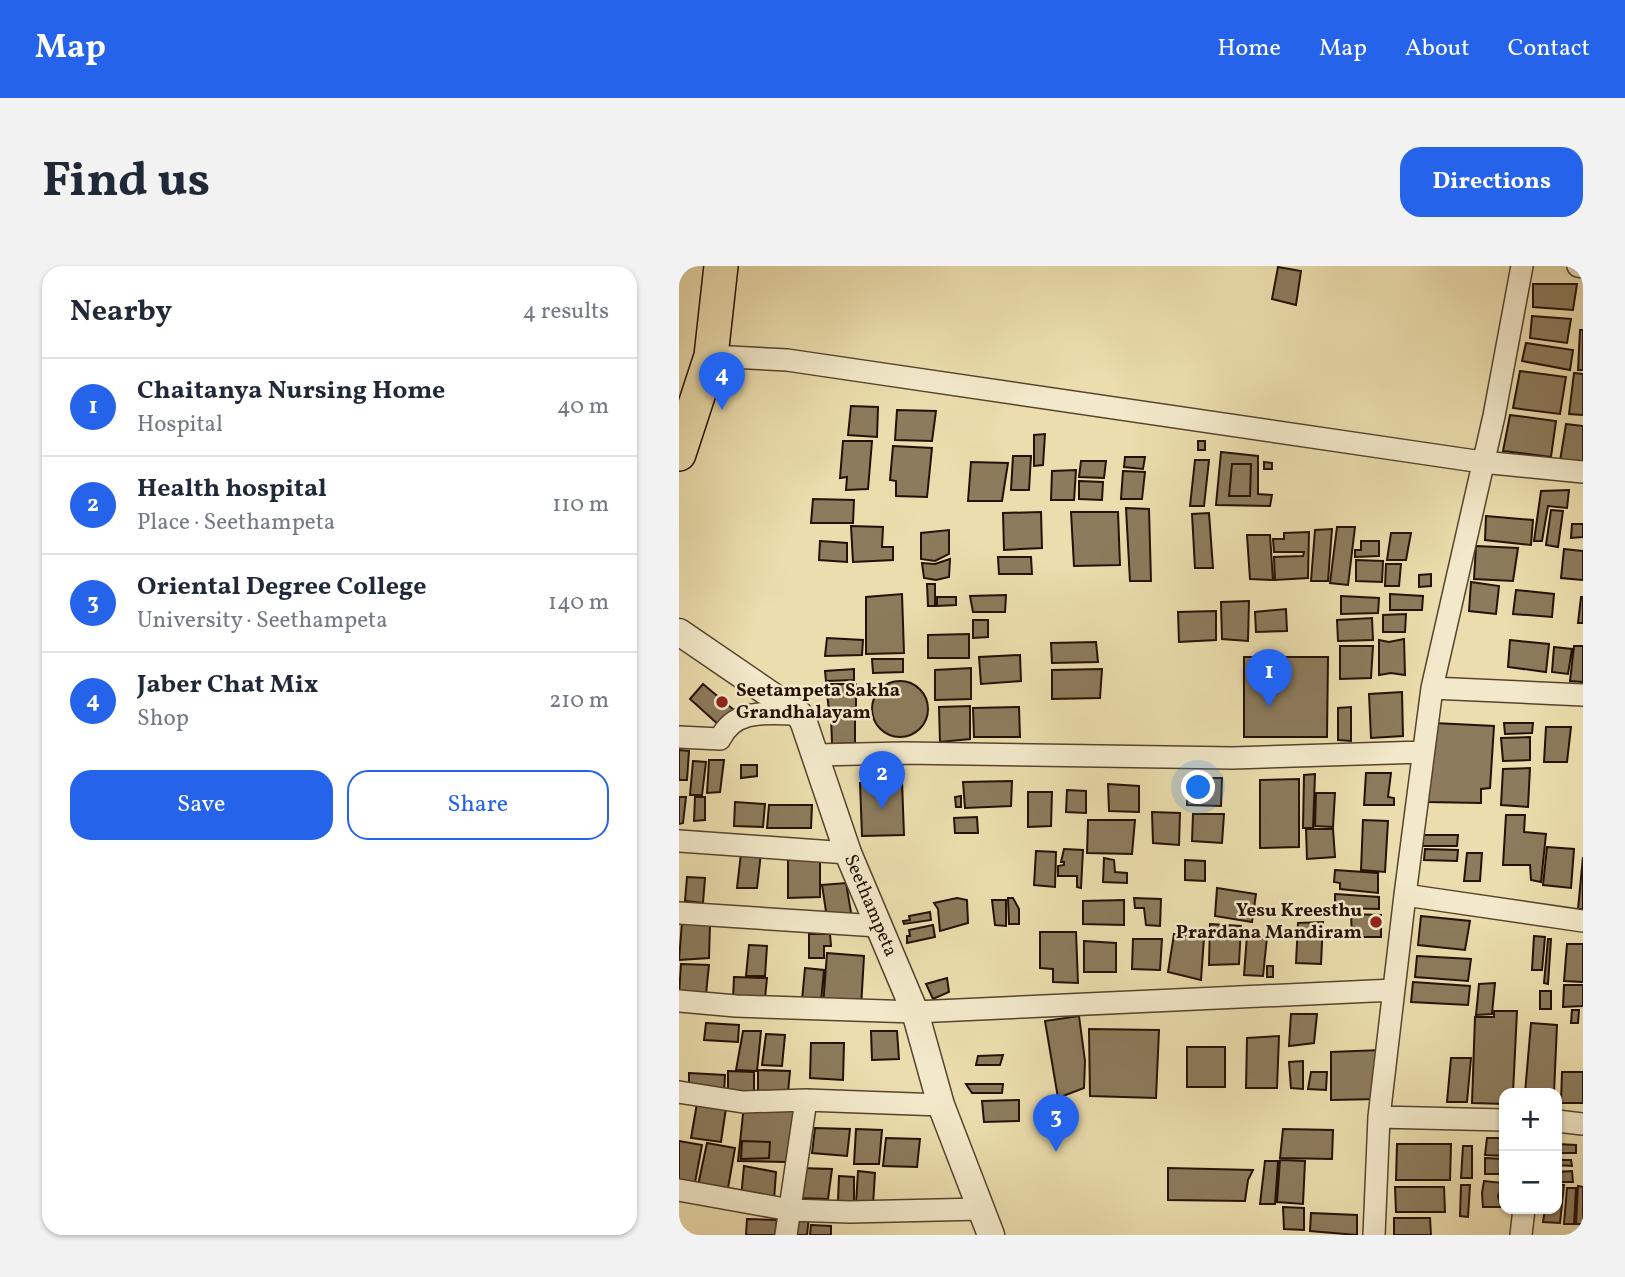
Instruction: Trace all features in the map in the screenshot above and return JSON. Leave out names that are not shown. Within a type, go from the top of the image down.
[{"type":"main road","points":[[679,454],[711,356],[721,266]]},
{"type":"street","points":[[1374,1235],[1379,1117],[1432,688],[1482,462],[1495,416],[1522,266]]},
{"type":"street","points":[[1578,266],[1583,267]]},
{"type":"street","points":[[711,356],[800,362],[1482,462],[1583,472]]},
{"type":"street","points":[[679,632],[799,714]]},
{"type":"street","points":[[1432,688],[1583,695]]},
{"type":"street","points":[[679,737],[720,739],[725,728],[737,719],[750,715],[799,714]]},
{"type":"street","name":"Seethampeta","points":[[799,714],[817,755],[848,853],[915,1012],[941,1105],[991,1235]]},
{"type":"street","points":[[817,755],[904,753],[1233,758],[1423,752]]},
{"type":"street","points":[[679,841],[848,853]]},
{"type":"street","points":[[1405,895],[1583,921]]},
{"type":"street","points":[[679,913],[878,926]]},
{"type":"street","points":[[679,1001],[736,1006],[915,1012],[1394,990]]},
{"type":"street","points":[[679,1092],[743,1102],[806,1100],[941,1105]]},
{"type":"street","points":[[786,1235],[806,1100]]},
{"type":"street","points":[[1379,1117],[1499,1120]]},
{"type":"street","points":[[1562,1122],[1583,1124]]},
{"type":"street","points":[[679,1190],[790,1210],[850,1212],[981,1209]]},
{"type":"street","points":[[1521,1235],[1523,1214]]},
{"type":"building","points":[[1278,267],[1301,271],[1296,305],[1272,299]]},
{"type":"building","points":[[1533,284],[1577,284],[1573,310],[1533,307]]},
{"type":"building","points":[[1532,316],[1571,319],[1567,343],[1530,338]]},
{"type":"building","points":[[1580,330],[1583,330],[1583,370],[1578,370]]},
{"type":"building","points":[[1526,343],[1573,350],[1570,370],[1522,361]]},
{"type":"building","points":[[1520,371],[1566,377],[1560,414],[1513,408]]},
{"type":"building","points":[[1574,373],[1583,374],[1583,415],[1569,414]]},
{"type":"building","points":[[851,406],[878,407],[877,437],[848,435]]},
{"type":"building","points":[[897,410],[936,411],[932,441],[895,440]]},
{"type":"building","points":[[1510,415],[1556,421],[1551,457],[1503,451]]},
{"type":"building","points":[[1566,424],[1583,426],[1583,464],[1560,461]]},
{"type":"building","points":[[1045,434],[1043,465],[1034,466],[1034,435]]},
{"type":"building","points":[[843,441],[872,441],[868,489],[846,490],[847,477],[840,478]]},
{"type":"building","points":[[1198,441],[1205,441],[1205,450],[1198,450]]},
{"type":"building","points":[[893,446],[932,448],[927,497],[896,496],[896,481],[890,480]]},
{"type":"building","points":[[1221,452],[1258,456],[1258,494],[1272,495],[1270,506],[1216,505]]},
{"type":"building","points":[[1013,456],[1031,456],[1029,490],[1011,490]]},
{"type":"building","points":[[1125,457],[1145,457],[1143,469],[1124,467]]},
{"type":"building","points":[[1195,460],[1209,460],[1204,506],[1190,506]]},
{"type":"building","points":[[1081,461],[1106,461],[1104,478],[1079,477]]},
{"type":"building","points":[[971,462],[1008,463],[1002,501],[968,501]]},
{"type":"building","points":[[1264,462],[1272,463],[1272,469],[1264,469]]},
{"type":"building","points":[[1232,464],[1251,464],[1250,496],[1229,496]]},
{"type":"building","points":[[1076,470],[1074,500],[1051,500],[1052,471]]},
{"type":"building","points":[[1123,471],[1145,472],[1142,499],[1121,499]]},
{"type":"building","points":[[1079,481],[1103,482],[1102,500],[1079,499]]},
{"type":"building","points":[[1569,490],[1567,508],[1548,506],[1542,541],[1534,541],[1541,491]]},
{"type":"building","points":[[813,499],[854,500],[853,523],[811,523]]},
{"type":"building","points":[[1126,508],[1149,509],[1151,581],[1130,581]]},
{"type":"building","points":[[1551,510],[1563,511],[1558,547],[1546,545]]},
{"type":"building","points":[[1041,512],[1042,548],[1004,550],[1003,513]]},
{"type":"building","points":[[1071,512],[1118,512],[1120,565],[1074,566]]},
{"type":"building","points":[[1209,513],[1213,568],[1195,568],[1192,514]]},
{"type":"building","points":[[1486,516],[1533,520],[1531,545],[1485,540]]},
{"type":"building","points":[[1572,524],[1583,524],[1583,537],[1571,538]]},
{"type":"building","points":[[851,526],[883,527],[882,547],[893,547],[893,560],[853,562]]},
{"type":"building","points":[[1337,527],[1355,527],[1348,585],[1330,583]]},
{"type":"building","points":[[1332,529],[1328,581],[1311,581],[1315,530]]},
{"type":"building","points":[[949,530],[949,554],[935,561],[921,559],[921,533]]},
{"type":"building","points":[[1309,532],[1308,578],[1275,580],[1274,557],[1303,556],[1304,552],[1274,552],[1273,539],[1284,539],[1284,533]]},
{"type":"building","points":[[1391,533],[1411,533],[1406,560],[1387,560]]},
{"type":"building","points":[[1247,535],[1270,535],[1273,580],[1250,579]]},
{"type":"building","points":[[820,541],[847,543],[847,562],[819,560]]},
{"type":"building","points":[[1361,541],[1379,541],[1379,556],[1355,557],[1355,550],[1361,550]]},
{"type":"building","points":[[1476,546],[1518,548],[1513,581],[1474,579]]},
{"type":"building","points":[[1564,549],[1583,551],[1583,580],[1561,578]]},
{"type":"building","points":[[998,557],[1031,557],[1032,574],[999,574]]},
{"type":"building","points":[[950,559],[949,577],[936,580],[924,578],[922,563],[935,564]]},
{"type":"building","points":[[1356,560],[1383,561],[1382,582],[1356,581]]},
{"type":"building","points":[[1386,564],[1401,564],[1399,586],[1385,586]]},
{"type":"building","points":[[1431,574],[1431,586],[1419,587],[1419,575]]},
{"type":"building","points":[[1471,582],[1499,586],[1496,614],[1469,611]]},
{"type":"building","points":[[927,584],[935,584],[935,606],[928,606]]},
{"type":"building","points":[[1516,590],[1554,594],[1552,617],[1513,614]]},
{"type":"building","points":[[902,594],[904,653],[866,654],[866,597]]},
{"type":"building","points":[[1390,594],[1423,596],[1422,610],[1390,610]]},
{"type":"building","points":[[1006,595],[1005,612],[973,612],[970,596]]},
{"type":"building","points":[[1341,596],[1379,598],[1378,613],[1341,614]]},
{"type":"building","points":[[937,597],[956,597],[956,605],[937,606]]},
{"type":"building","points":[[1581,597],[1583,623],[1578,623]]},
{"type":"building","points":[[1249,601],[1248,641],[1222,639],[1221,602]]},
{"type":"building","points":[[1286,609],[1287,631],[1256,632],[1255,612]]},
{"type":"building","points":[[1216,611],[1216,640],[1179,642],[1178,612]]},
{"type":"building","points":[[1406,614],[1405,632],[1383,632],[1383,615]]},
{"type":"building","points":[[1372,618],[1373,640],[1338,641],[1337,620]]},
{"type":"building","points":[[973,620],[988,620],[988,637],[973,638]]},
{"type":"building","points":[[969,634],[969,658],[928,658],[928,635]]},
{"type":"building","points":[[827,638],[863,640],[862,655],[825,656]]},
{"type":"building","points":[[1404,639],[1405,675],[1379,675],[1379,640],[1389,642]]},
{"type":"building","points":[[1510,640],[1549,644],[1546,672],[1508,667]]},
{"type":"building","points":[[1096,642],[1098,662],[1052,663],[1051,643]]},
{"type":"building","points":[[1340,646],[1373,646],[1371,678],[1340,679]]},
{"type":"building","points":[[1574,646],[1583,646],[1583,682],[1570,681]]},
{"type":"building","points":[[1554,647],[1572,649],[1568,674],[1552,672]]},
{"type":"building","points":[[1020,655],[1021,681],[981,684],[979,657]]},
{"type":"building","points":[[1244,657],[1328,657],[1327,737],[1244,737]]},
{"type":"building","points":[[872,659],[903,659],[903,672],[873,673]]},
{"type":"building","points":[[971,668],[971,699],[935,700],[935,670]]},
{"type":"building","points":[[854,669],[854,680],[826,681],[825,671]]},
{"type":"building","points":[[1102,669],[1100,698],[1052,699],[1052,670]]},
{"type":"building","points":[[900,681],[920,689],[928,709],[920,729],[900,737],[880,729],[872,709],[880,689]]},
{"type":"building","points":[[703,684],[734,710],[720,726],[690,699]]},
{"type":"building","points":[[826,684],[856,684],[856,710],[829,711]]},
{"type":"building","points":[[1402,692],[1403,736],[1371,738],[1369,694]]},
{"type":"building","points":[[970,706],[970,739],[940,742],[939,707]]},
{"type":"building","points":[[1019,707],[1020,737],[974,737],[973,708]]},
{"type":"building","points":[[1351,707],[1351,741],[1338,740],[1338,708]]},
{"type":"building","points":[[855,714],[855,743],[832,744],[831,715]]},
{"type":"building","points":[[1434,723],[1494,726],[1490,788],[1481,789],[1481,803],[1427,802]]},
{"type":"building","points":[[1504,723],[1533,723],[1532,733],[1505,734]]},
{"type":"building","points":[[1546,727],[1571,727],[1567,762],[1544,762]]},
{"type":"building","points":[[1530,737],[1530,760],[1503,761],[1501,738]]},
{"type":"building","points":[[679,750],[689,751],[687,780],[679,780]]},
{"type":"building","points":[[709,760],[724,760],[720,792],[707,793]]},
{"type":"building","points":[[693,761],[706,762],[702,795],[690,795]]},
{"type":"building","points":[[741,765],[757,765],[757,776],[741,778]]},
{"type":"building","points":[[1530,768],[1528,807],[1501,805],[1503,769]]},
{"type":"building","points":[[1366,773],[1391,773],[1388,797],[1394,798],[1394,805],[1364,805]]},
{"type":"building","points":[[1315,774],[1313,828],[1303,828],[1304,775]]},
{"type":"building","points":[[1188,778],[1222,778],[1221,806],[1187,805]]},
{"type":"building","points":[[1299,779],[1299,847],[1260,848],[1260,780]]},
{"type":"building","points":[[902,781],[904,835],[862,836],[860,783]]},
{"type":"building","points":[[1012,781],[1011,806],[965,808],[963,782]]},
{"type":"building","points":[[1108,784],[1139,786],[1139,812],[1109,811]]},
{"type":"building","points":[[1067,790],[1086,791],[1086,813],[1066,812]]},
{"type":"building","points":[[1028,792],[1052,792],[1051,826],[1028,827]]},
{"type":"building","points":[[1316,793],[1335,793],[1333,827],[1315,826]]},
{"type":"building","points":[[961,796],[961,807],[956,807],[955,797]]},
{"type":"building","points":[[679,797],[686,797],[683,823],[679,824]]},
{"type":"building","points":[[695,797],[705,797],[705,820],[694,821]]},
{"type":"building","points":[[735,802],[765,804],[763,827],[734,826]]},
{"type":"building","points":[[769,805],[812,805],[811,828],[767,828]]},
{"type":"building","points":[[1152,812],[1180,813],[1179,845],[1153,843]]},
{"type":"building","points":[[1193,814],[1224,814],[1222,843],[1192,841]]},
{"type":"building","points":[[1506,815],[1525,815],[1524,832],[1546,834],[1541,882],[1531,880],[1530,865],[1503,865]]},
{"type":"building","points":[[977,817],[978,833],[955,833],[954,818]]},
{"type":"building","points":[[1088,820],[1135,820],[1132,854],[1087,853]]},
{"type":"building","points":[[1363,820],[1388,821],[1385,872],[1361,870]]},
{"type":"building","points":[[1306,829],[1333,829],[1335,857],[1307,859]]},
{"type":"building","points":[[1423,835],[1458,835],[1457,846],[1423,846]]},
{"type":"building","points":[[1547,847],[1574,849],[1571,888],[1543,885]]},
{"type":"building","points":[[1064,849],[1083,850],[1081,888],[1077,887],[1077,876],[1058,876],[1058,866],[1064,865],[1064,862],[1061,862]]},
{"type":"building","points":[[1425,849],[1458,850],[1457,861],[1424,860]]},
{"type":"building","points":[[1036,851],[1056,852],[1055,887],[1034,885]]},
{"type":"building","points":[[741,853],[761,853],[757,888],[737,888]]},
{"type":"building","points":[[1467,853],[1482,853],[1480,881],[1464,881]]},
{"type":"building","points":[[1583,857],[1583,909],[1578,909]]},
{"type":"building","points":[[1104,858],[1114,860],[1115,872],[1127,873],[1127,883],[1103,882]]},
{"type":"building","points":[[788,860],[820,860],[820,897],[788,898]]},
{"type":"building","points":[[1185,860],[1205,861],[1205,881],[1185,880]]},
{"type":"building","points":[[1335,870],[1378,873],[1378,893],[1340,889],[1340,883],[1334,882]]},
{"type":"building","points":[[687,877],[705,878],[703,903],[685,901]]},
{"type":"building","points":[[846,883],[852,918],[827,918],[822,885]]},
{"type":"building","points":[[1217,888],[1256,894],[1252,922],[1215,916]]},
{"type":"building","points":[[1335,894],[1379,897],[1379,909],[1335,908]]},
{"type":"building","points":[[957,898],[967,900],[968,923],[940,931],[938,909],[934,903]]},
{"type":"building","points":[[1008,898],[1013,898],[1019,909],[1019,924],[1009,924]]},
{"type":"building","points":[[1134,898],[1161,899],[1160,926],[1146,925],[1144,908],[1135,908]]},
{"type":"building","points":[[992,900],[1006,900],[1006,926],[995,925]]},
{"type":"building","points":[[1124,900],[1124,925],[1083,924],[1083,901]]},
{"type":"building","points":[[930,912],[931,920],[904,924],[903,921],[910,920],[909,916]]},
{"type":"building","points":[[1351,914],[1381,915],[1381,937],[1352,937]]},
{"type":"building","points":[[1421,916],[1470,921],[1465,950],[1418,945]]},
{"type":"building","points":[[682,922],[710,924],[709,958],[679,960]]},
{"type":"building","points":[[1323,922],[1321,964],[1296,963],[1298,923]]},
{"type":"building","points":[[1210,924],[1241,926],[1239,964],[1209,965]]},
{"type":"building","points":[[933,925],[935,937],[907,943],[909,930]]},
{"type":"building","points":[[1040,932],[1076,932],[1078,983],[1053,982],[1053,969],[1040,968]]},
{"type":"building","points":[[809,934],[830,934],[831,946],[824,946],[824,958],[809,958]]},
{"type":"building","points":[[1174,934],[1204,938],[1201,980],[1168,972]]},
{"type":"building","points":[[1247,935],[1267,937],[1263,976],[1244,975]]},
{"type":"building","points":[[1534,936],[1545,937],[1542,970],[1532,970]]},
{"type":"building","points":[[1133,939],[1162,939],[1160,970],[1132,969]]},
{"type":"building","points":[[1548,939],[1551,939],[1548,984],[1544,983]]},
{"type":"building","points":[[1084,941],[1116,943],[1116,972],[1084,972]]},
{"type":"building","points":[[1567,944],[1583,944],[1583,982],[1564,981]]},
{"type":"building","points":[[749,945],[767,946],[765,976],[746,976]]},
{"type":"building","points":[[827,953],[864,956],[861,1008],[823,1006]]},
{"type":"building","points":[[1417,956],[1471,959],[1468,981],[1415,977]]},
{"type":"building","points":[[681,964],[709,965],[706,994],[679,994]]},
{"type":"building","points":[[1267,966],[1273,966],[1273,977],[1267,977]]},
{"type":"building","points":[[805,968],[824,970],[821,1001],[802,1000]]},
{"type":"building","points":[[734,977],[767,978],[765,998],[733,999]]},
{"type":"building","points":[[947,978],[949,992],[933,999],[926,984]]},
{"type":"building","points":[[1413,982],[1470,986],[1468,1005],[1411,1002]]},
{"type":"building","points":[[1495,983],[1492,1014],[1476,1015],[1479,984]]},
{"type":"building","points":[[1564,985],[1583,985],[1583,1006],[1563,1007]]},
{"type":"building","points":[[1540,991],[1551,991],[1551,1009],[1540,1009]]},
{"type":"building","points":[[1572,1010],[1579,1010],[1578,1023],[1571,1023]]},
{"type":"building","points":[[1494,1011],[1517,1011],[1513,1088],[1499,1088],[1499,1104],[1472,1103],[1475,1017],[1494,1017]]},
{"type":"building","points":[[1291,1014],[1317,1014],[1314,1043],[1289,1046]]},
{"type":"building","points":[[1079,1016],[1085,1061],[1084,1088],[1058,1098],[1045,1021]]},
{"type":"building","points":[[706,1023],[739,1025],[738,1042],[704,1040]]},
{"type":"building","points":[[1531,1023],[1557,1025],[1554,1088],[1525,1088]]},
{"type":"building","points":[[1089,1029],[1159,1030],[1156,1098],[1090,1096]]},
{"type":"building","points":[[743,1031],[761,1031],[757,1071],[736,1070]]},
{"type":"building","points":[[871,1031],[897,1031],[899,1059],[872,1060]]},
{"type":"building","points":[[766,1034],[785,1035],[782,1066],[762,1065]]},
{"type":"building","points":[[1279,1036],[1277,1088],[1246,1088],[1247,1038]]},
{"type":"building","points":[[811,1043],[844,1043],[843,1080],[810,1078]]},
{"type":"building","points":[[1187,1047],[1225,1047],[1225,1087],[1187,1087]]},
{"type":"building","points":[[1381,1050],[1378,1099],[1331,1100],[1331,1052]]},
{"type":"building","points":[[1003,1055],[1000,1065],[976,1065],[978,1056]]},
{"type":"building","points":[[1451,1058],[1471,1058],[1467,1102],[1447,1102]]},
{"type":"building","points":[[1303,1061],[1303,1089],[1291,1088],[1289,1062]]},
{"type":"building","points":[[758,1070],[790,1071],[788,1092],[758,1092]]},
{"type":"building","points":[[728,1071],[754,1072],[754,1097],[728,1097]]},
{"type":"building","points":[[1311,1072],[1327,1072],[1326,1090],[1308,1089]]},
{"type":"building","points":[[1562,1072],[1583,1072],[1583,1103],[1562,1103]]},
{"type":"building","points":[[689,1073],[725,1075],[724,1093],[689,1092]]},
{"type":"building","points":[[966,1084],[1003,1084],[1002,1093],[972,1093]]},
{"type":"building","points":[[1019,1100],[1019,1121],[984,1122],[982,1101]]},
{"type":"building","points":[[697,1103],[726,1108],[721,1142],[691,1138]]},
{"type":"building","points":[[744,1105],[796,1107],[786,1162],[738,1161]]},
{"type":"building","points":[[815,1128],[850,1129],[847,1156],[812,1153]]},
{"type":"building","points":[[856,1129],[882,1130],[879,1164],[854,1164]]},
{"type":"building","points":[[1283,1129],[1333,1130],[1332,1159],[1280,1158]]},
{"type":"building","points":[[886,1138],[920,1139],[917,1167],[883,1166]]},
{"type":"building","points":[[1487,1138],[1499,1138],[1499,1156],[1485,1155]]},
{"type":"building","points":[[679,1141],[702,1145],[694,1188],[679,1186]]},
{"type":"building","points":[[742,1141],[770,1142],[769,1158],[741,1159]]},
{"type":"building","points":[[707,1143],[735,1148],[727,1194],[697,1190]]},
{"type":"building","points":[[1397,1144],[1451,1144],[1450,1180],[1396,1180]]},
{"type":"building","points":[[1562,1144],[1576,1145],[1576,1153],[1562,1153]]},
{"type":"building","points":[[1463,1146],[1472,1146],[1472,1178],[1461,1178]]},
{"type":"building","points":[[1485,1158],[1499,1159],[1499,1174],[1485,1174]]},
{"type":"building","points":[[1280,1160],[1305,1161],[1303,1204],[1277,1202]]},
{"type":"building","points":[[1562,1160],[1571,1160],[1572,1166],[1562,1165]]},
{"type":"building","points":[[1265,1161],[1278,1161],[1275,1204],[1260,1204]]},
{"type":"building","points":[[744,1166],[776,1172],[774,1200],[741,1198]]},
{"type":"building","points":[[800,1168],[832,1169],[828,1199],[798,1198]]},
{"type":"building","points":[[1168,1168],[1253,1170],[1248,1180],[1245,1201],[1168,1200]]},
{"type":"building","points":[[858,1171],[875,1173],[873,1205],[856,1204]]},
{"type":"building","points":[[1572,1171],[1573,1182],[1562,1182],[1562,1172]]},
{"type":"building","points":[[839,1176],[854,1177],[854,1201],[838,1201]]},
{"type":"building","points":[[1484,1181],[1499,1183],[1499,1207],[1483,1207]]},
{"type":"building","points":[[1461,1185],[1470,1185],[1468,1217],[1460,1216]]},
{"type":"building","points":[[1578,1186],[1583,1187],[1583,1224],[1576,1224]]},
{"type":"building","points":[[1395,1187],[1444,1187],[1445,1212],[1396,1212]]},
{"type":"building","points":[[1567,1188],[1576,1188],[1574,1224],[1564,1224]]},
{"type":"building","points":[[1283,1207],[1304,1208],[1304,1230],[1284,1229]]},
{"type":"building","points":[[1311,1213],[1357,1215],[1357,1235],[1310,1231]]},
{"type":"building","points":[[1544,1214],[1561,1214],[1560,1223],[1543,1222]]},
{"type":"building","points":[[796,1217],[809,1217],[807,1235],[794,1235]]},
{"type":"building","points":[[1394,1218],[1430,1218],[1431,1235],[1394,1235]]},
{"type":"building","points":[[747,1219],[777,1220],[775,1235],[746,1235]]},
{"type":"building","points":[[811,1225],[831,1226],[831,1235],[810,1235]]},
{"type":"place","name":"Jaber Chat Mix","points":[[722,410]]},
{"type":"place","name":"Seetampeta Sakha Grandhalayam","points":[[722,702]]},
{"type":"place","name":"Chaitanya Nursing Home","points":[[1269,707]]},
{"type":"place","name":"Health hospital","points":[[882,809]]},
{"type":"place","name":"Yesu Kreesthu Prardana Mandiram","points":[[1376,922]]},
{"type":"place","name":"Oriental Degree College","points":[[1056,1152]]}]
